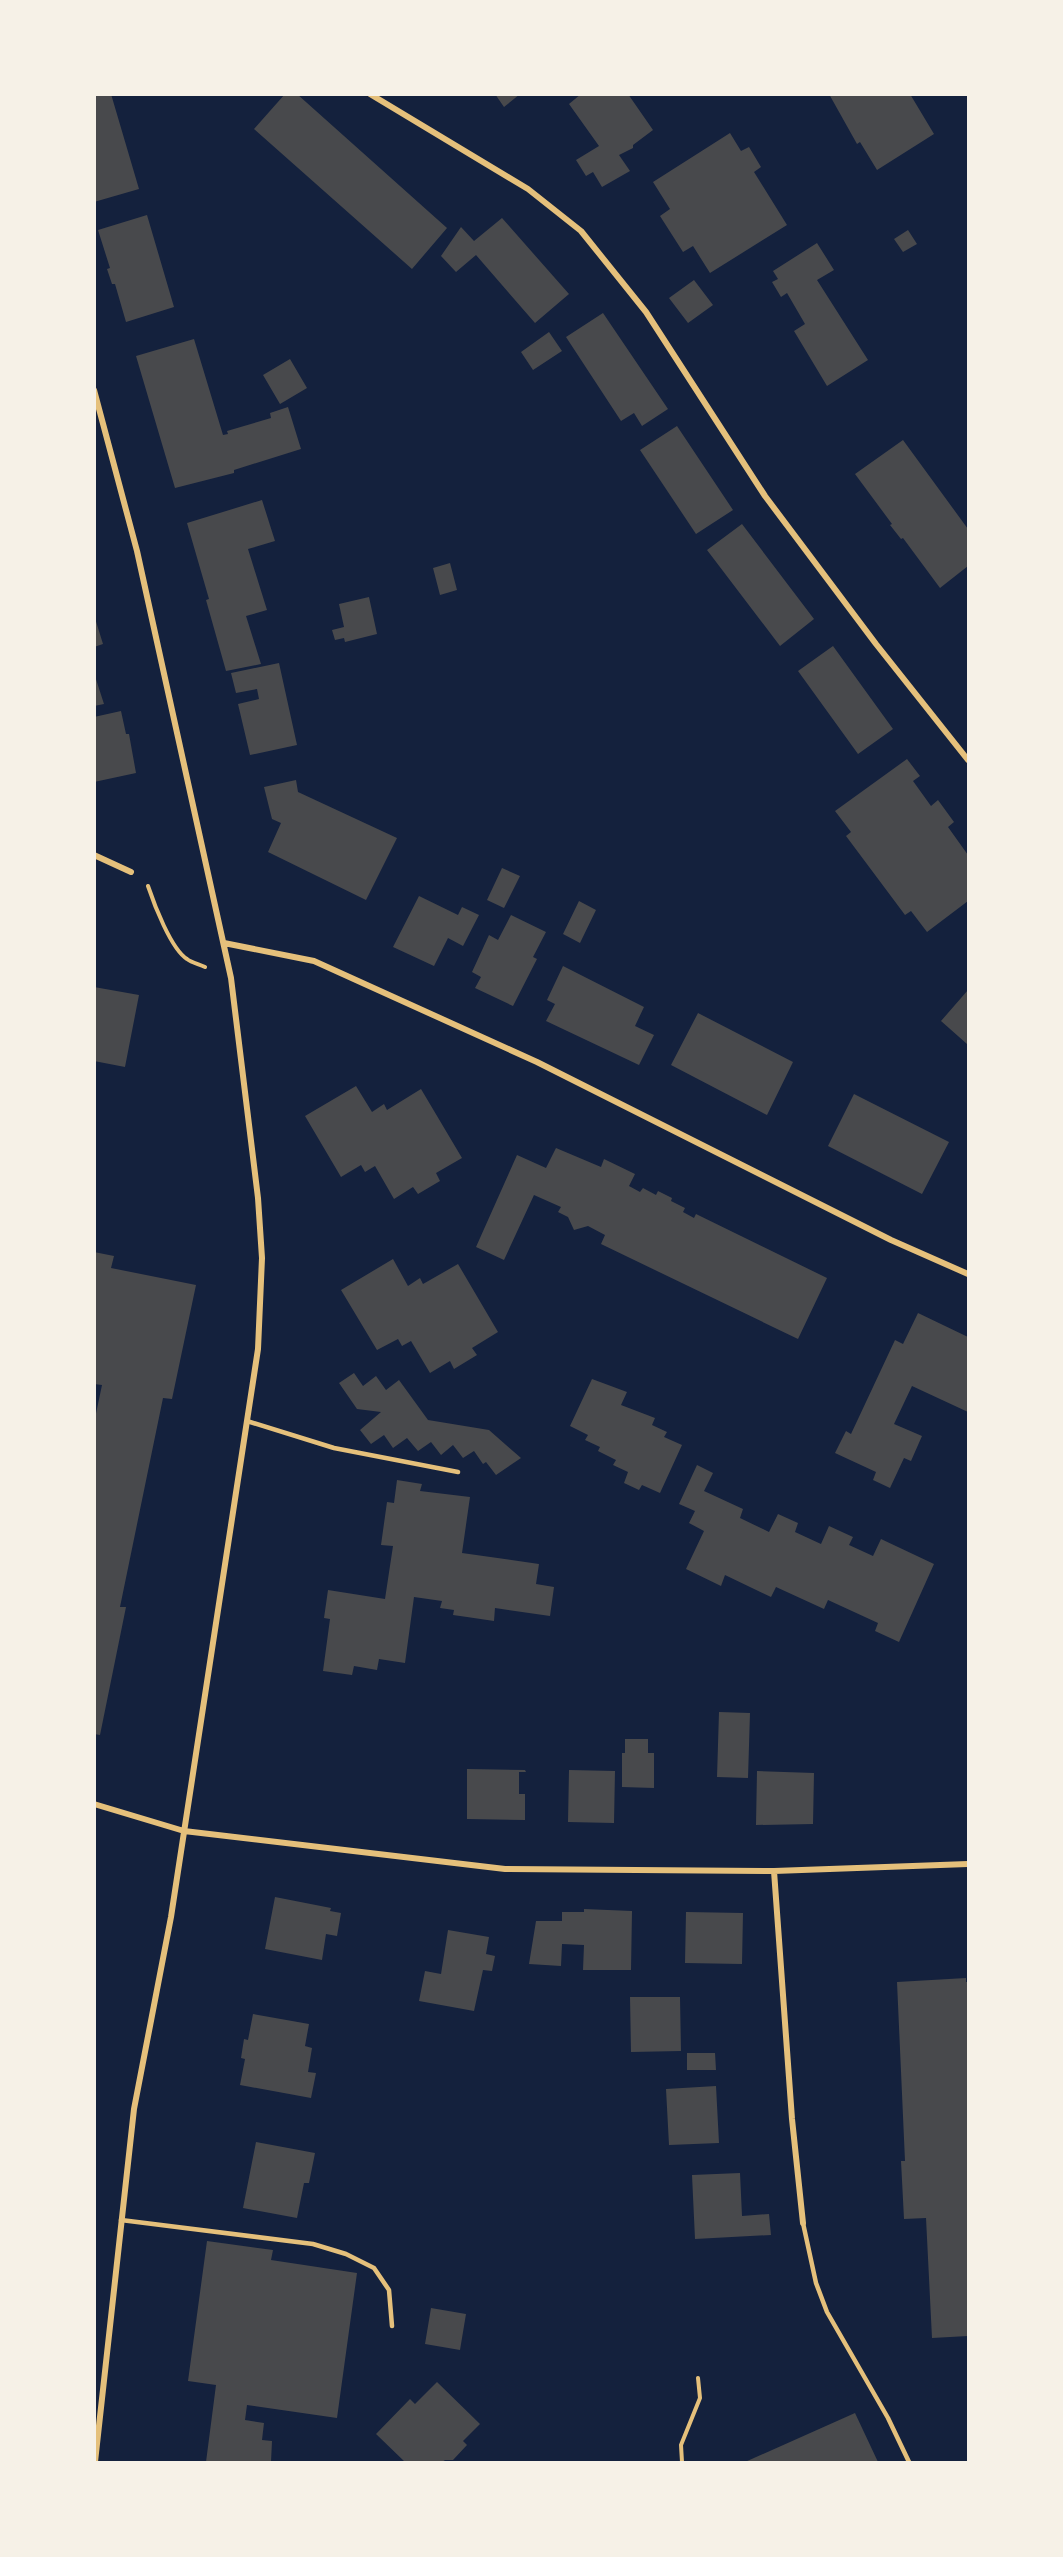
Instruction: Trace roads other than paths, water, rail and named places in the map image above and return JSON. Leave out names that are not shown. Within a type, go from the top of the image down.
[{"type":"street","points":[[370,94],[528,189],[581,231],[646,312],[765,496],[876,644],[969,760]]},
{"type":"street","points":[[94,390],[137,551],[231,978],[255,1177],[262,1258],[258,1349],[171,1917],[134,2109],[94,2463]]},
{"type":"street","points":[[94,855],[131,872]]},
{"type":"street","points":[[224,943],[314,961],[537,1062],[891,1240],[969,1274]]},
{"type":"street","points":[[94,1804],[184,1831],[505,1869],[774,1871],[969,1864]]},
{"type":"street","points":[[774,1871],[792,2119],[803,2223]]},
{"type":"lane","points":[[247,1421],[334,1448],[458,1472]]},
{"type":"lane","points":[[121,2220],[314,2244],[346,2254],[374,2268],[389,2290],[392,2326]]},
{"type":"lane","points":[[803,2223],[816,2283],[827,2312],[888,2418],[909,2463]]}]
